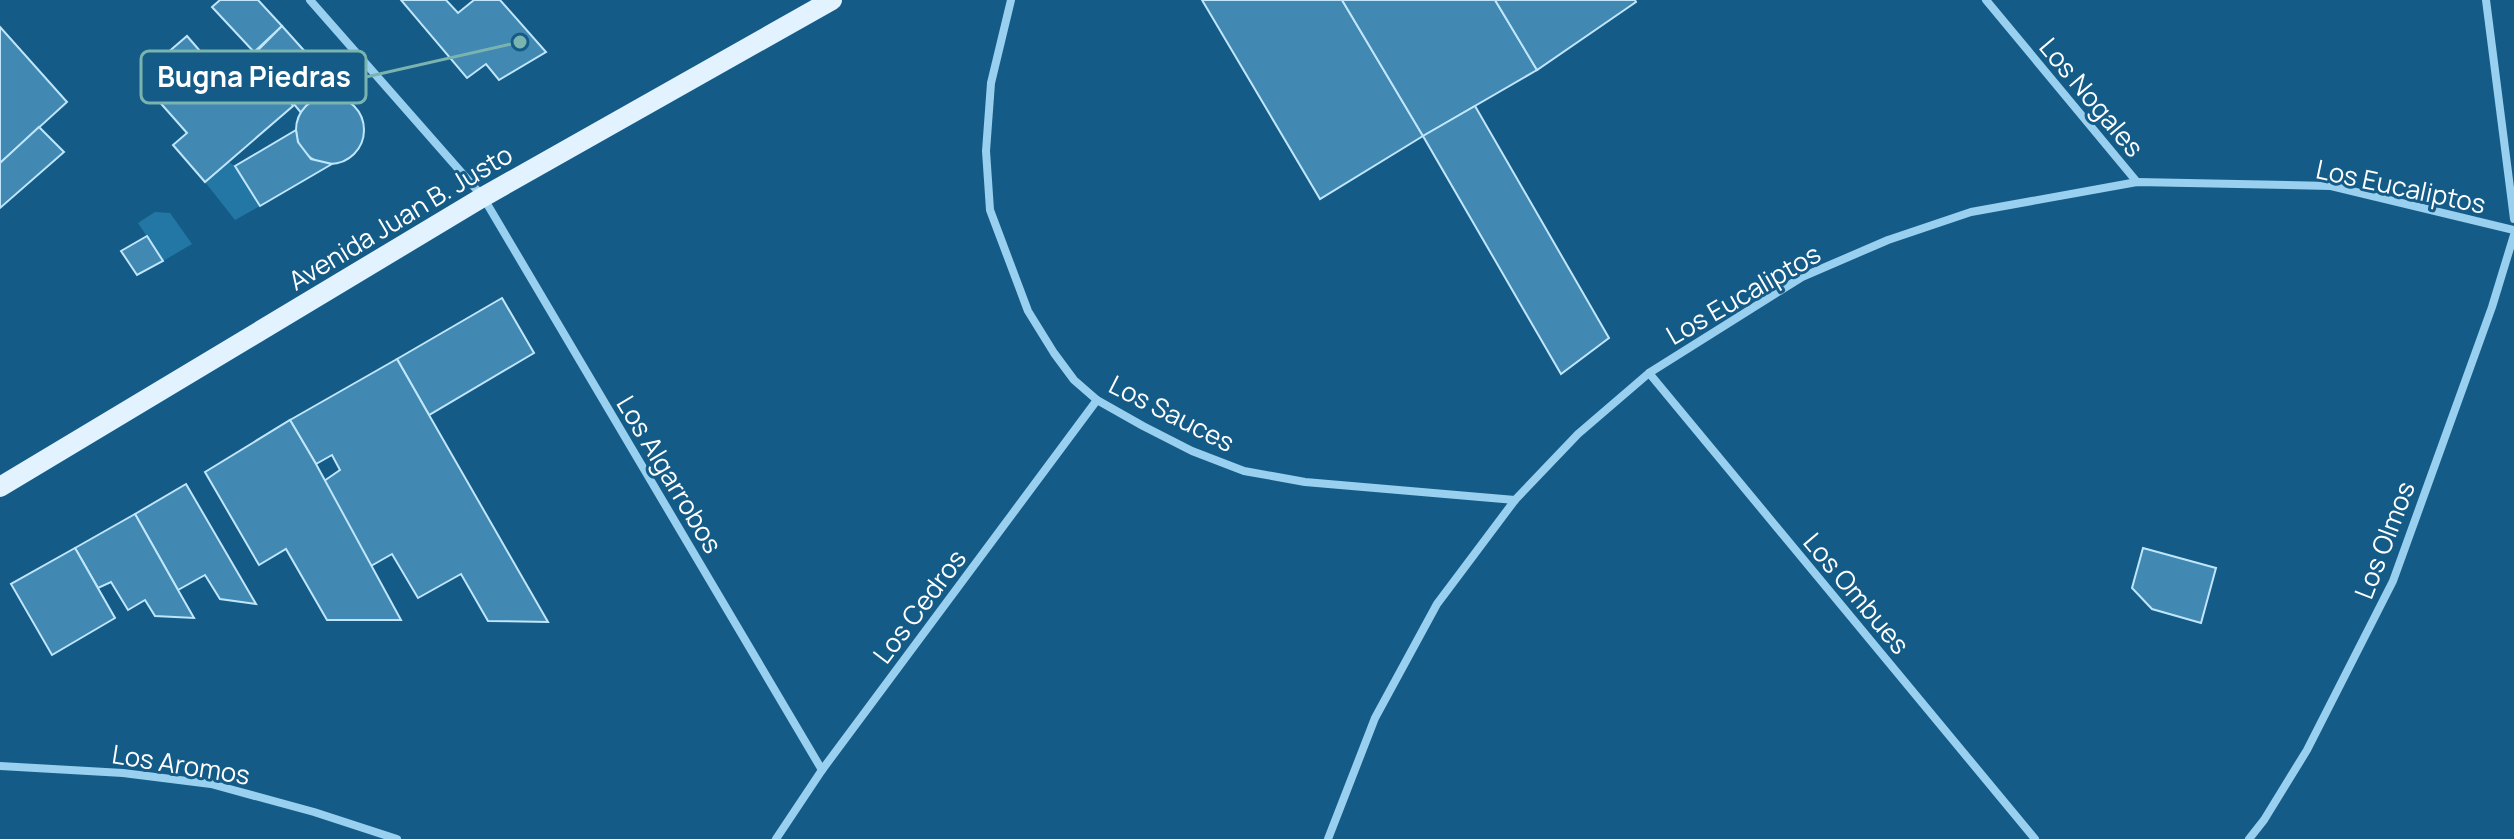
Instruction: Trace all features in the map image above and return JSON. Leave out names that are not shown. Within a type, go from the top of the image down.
[{"type":"main road","name":"Avenida Juan B. Justo","points":[[0,487],[483,197],[832,0]]},
{"type":"street","name":"Los Algarrobos","points":[[310,0],[483,197],[822,770]]},
{"type":"street","name":"Los Sauces","points":[[1011,0],[991,83],[986,151],[990,210],[1028,311],[1074,380],[1097,400],[1192,451],[1244,471],[1305,482],[1515,500]]},
{"type":"street","name":"Los Nogales","points":[[1986,0],[2137,182]]},
{"type":"street","points":[[2486,0],[2514,219]]},
{"type":"street","name":"Los Eucaliptos","points":[[1328,839],[1375,718],[1430,617],[1515,500],[1578,434],[1649,373],[1802,277],[1888,240],[1971,212],[2137,182],[2331,186],[2514,233]]},
{"type":"street","name":"Los Olmos","points":[[2249,839],[2307,750],[2393,581],[2492,307],[2514,233]]},
{"type":"street","name":"Los Ombues","points":[[1649,373],[2035,839]]},
{"type":"street","name":"Los Cedros","points":[[776,839],[822,770],[1097,400]]},
{"type":"street","name":"Los Aromos","points":[[0,766],[123,773],[211,784],[397,839]]},
{"type":"shaded area","points":[[229,162],[235,166],[260,206],[235,220],[205,182]]},
{"type":"shaded area","points":[[155,212],[170,213],[192,244],[163,261],[138,223]]},
{"type":"building","points":[[220,0],[258,0],[282,26],[254,52],[212,7]]},
{"type":"building","points":[[401,0],[446,0],[458,13],[474,0],[500,0],[546,52],[499,80],[486,64],[467,78]]},
{"type":"building","points":[[1202,0],[1342,0],[1423,136],[1320,199]]},
{"type":"building","points":[[1342,0],[1495,0],[1537,70],[1423,136]]},
{"type":"building","points":[[1495,0],[1635,0],[1636,2],[1537,70]]},
{"type":"building","points":[[282,26],[317,65],[284,92],[251,57]]},
{"type":"building","points":[[0,27],[67,102],[0,163]]},
{"type":"building","points":[[187,36],[225,80],[251,57],[293,106],[205,182],[173,145],[187,133],[156,98],[183,73],[166,54]]},
{"type":"building","points":[[314,67],[333,88],[335,97],[313,101],[302,114],[284,92]]},
{"type":"building","points":[[330,96],[354,106],[364,130],[354,154],[330,164],[306,154],[296,130],[306,106]]},
{"type":"building","points":[[1475,106],[1609,338],[1561,374],[1423,136]]},
{"type":"building","points":[[39,127],[64,152],[0,208],[0,163]]},
{"type":"building","points":[[296,130],[298,142],[311,159],[332,164],[260,206],[235,166]]},
{"type":"building","points":[[147,236],[163,261],[137,275],[121,251]]},
{"type":"building","points":[[502,298],[534,353],[429,415],[397,359]]},
{"type":"building","points":[[397,359],[548,622],[488,621],[461,574],[418,598],[392,554],[371,566],[324,481],[340,470],[332,455],[316,464],[290,420]]},
{"type":"building","points":[[290,420],[401,620],[327,620],[286,549],[259,565],[205,472]]},
{"type":"building","points":[[186,484],[256,604],[220,599],[205,575],[178,590],[135,514]]},
{"type":"building","points":[[135,514],[194,618],[155,616],[145,600],[128,610],[111,582],[98,588],[75,548]]},
{"type":"building","points":[[75,548],[115,618],[52,655],[11,584]]},
{"type":"building","points":[[2143,548],[2216,568],[2201,623],[2152,609],[2132,588]]},
{"type":"place","name":"Bugna Piedras","points":[[520,42]]}]
